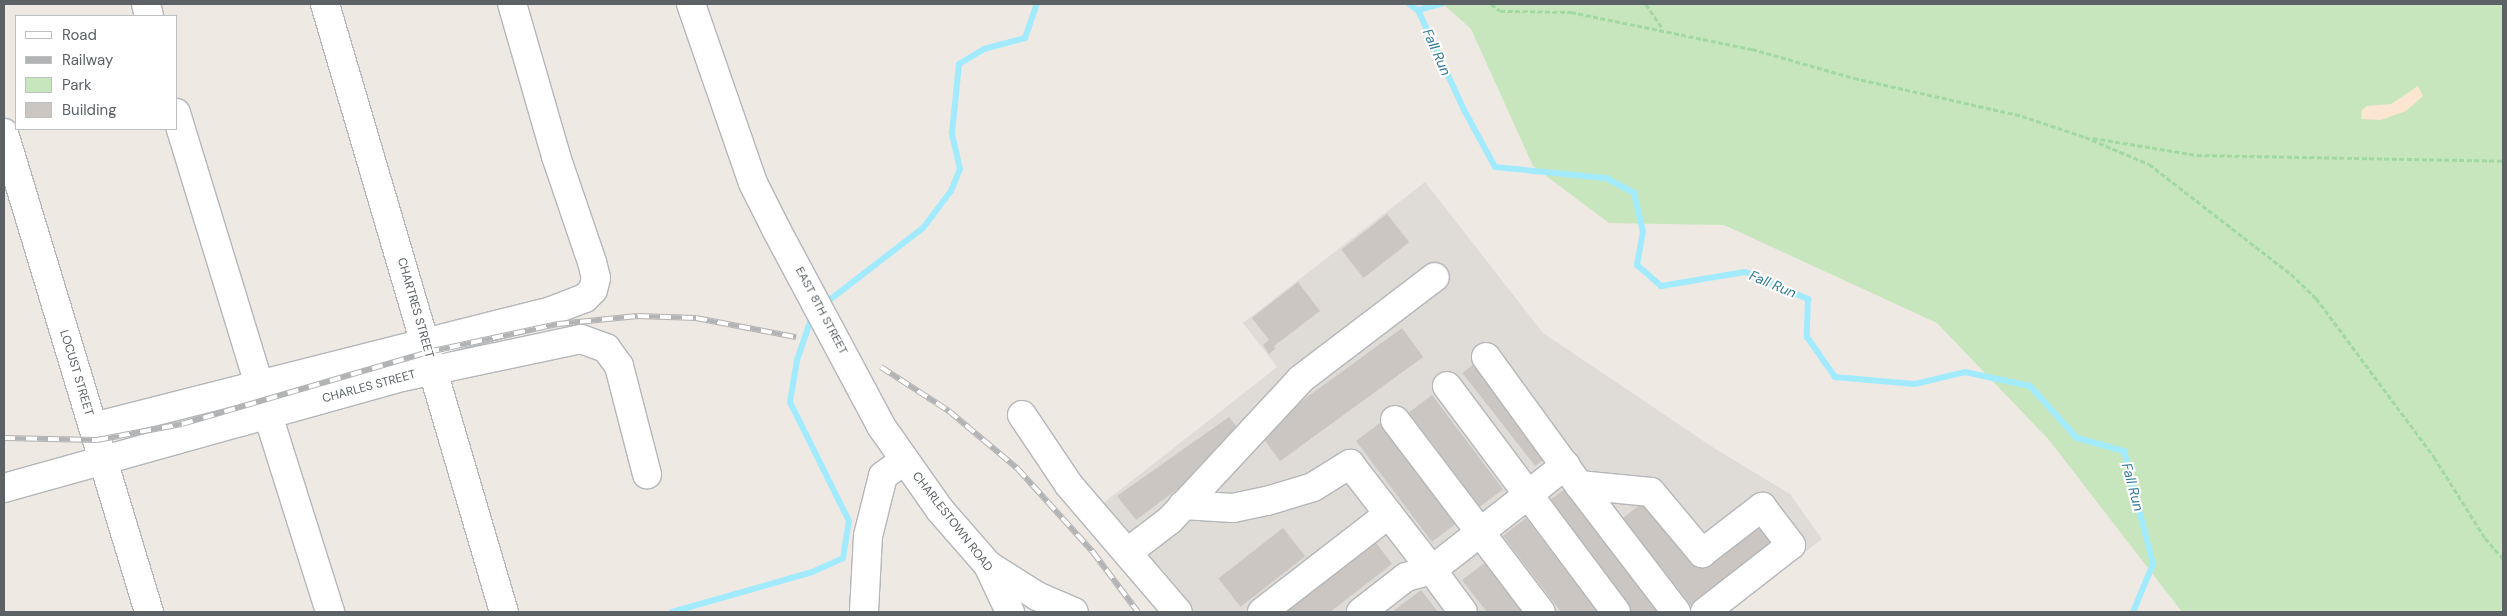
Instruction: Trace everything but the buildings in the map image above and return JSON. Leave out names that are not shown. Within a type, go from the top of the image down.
[{"type":"street","name":"CHARTRES STREET","points":[[325,4],[504,612]]},
{"type":"street","points":[[93,427],[568,306],[589,294],[596,278],[512,4]]},
{"type":"street","name":"EAST 8TH STREET","points":[[691,4],[753,183],[881,426],[904,460]]},
{"type":"street","points":[[178,120],[259,384]]},
{"type":"street","name":"LOCUST STREET","points":[[4,133],[149,612]]},
{"type":"street","points":[[1128,552],[1184,505],[1301,379],[1435,277]]},
{"type":"street","name":"CHARLES STREET","points":[[4,488],[433,369],[581,338],[606,348],[625,382],[647,474]]},
{"type":"street","points":[[1486,356],[1676,612]]},
{"type":"street","points":[[1447,386],[1616,612]]},
{"type":"street","points":[[268,415],[330,612]]},
{"type":"street","points":[[1022,415],[1069,485],[1178,612]]},
{"type":"street","points":[[1395,420],[1541,612]]},
{"type":"street","points":[[864,612],[868,536],[883,476],[904,460]]},
{"type":"street","name":"CHARLESTOWN ROAD","points":[[904,460],[959,534],[988,565],[1010,612]]},
{"type":"street","points":[[1184,505],[1233,508],[1267,502],[1313,487],[1350,464],[1464,612]]},
{"type":"street","points":[[1361,612],[1406,577],[1432,570],[1528,495],[1573,475],[1651,492],[1702,554],[1762,508],[1791,545],[1704,612]]},
{"type":"street","points":[[1262,612],[1389,514]]},
{"type":"street","points":[[988,565],[1036,596],[1074,612]]},
{"type":"path","points":[[1491,4],[1500,11],[1571,12],[1621,24],[1662,29],[1676,34],[1752,49],[1854,78],[2022,116],[2085,137],[2149,164],[2179,185],[2291,274],[2316,298],[2434,457],[2485,538],[2503,559]]},
{"type":"path","points":[[1646,4],[1662,29]]},
{"type":"path","points":[[2085,137],[2197,155],[2503,161]]},
{"type":"shaded area","points":[[1425,182],[1543,333],[1714,448],[1790,494],[1822,539],[1726,612],[1189,612],[1163,570],[1121,536],[1097,508],[1277,367],[1243,323]]},
{"type":"green space","points":[[1443,4],[2503,4],[2503,612],[2182,612],[2049,440],[1937,323],[1724,225],[1609,223],[1533,166],[1471,29]]},
{"type":"sand","points":[[2418,86],[2423,96],[2406,111],[2381,120],[2361,119],[2362,110],[2367,106],[2391,104]]},
{"type":"waterway","points":[[832,298],[923,228],[951,191],[960,169],[952,133],[959,64],[984,49],[1025,38],[1037,4]]},
{"type":"waterway","name":"Fall Run","points":[[1409,4],[1418,10],[1463,108],[1495,167],[1606,178],[1634,193],[1643,231],[1637,265],[1661,286],[1745,272],[1808,299],[1807,337],[1835,377],[1915,384],[1965,372],[2030,386],[2077,438],[2124,451],[2153,564],[2133,612]]},
{"type":"waterway","points":[[1418,10],[1441,4]]},
{"type":"waterway","points":[[672,612],[812,572],[843,558],[849,521],[790,402],[797,360],[810,322]]},
{"type":"railway","points":[[4,438],[97,440],[182,424],[428,352],[558,324],[638,316],[696,318],[796,337]]},
{"type":"railway","points":[[881,367],[949,411],[1018,469],[1093,552],[1138,612]]}]
